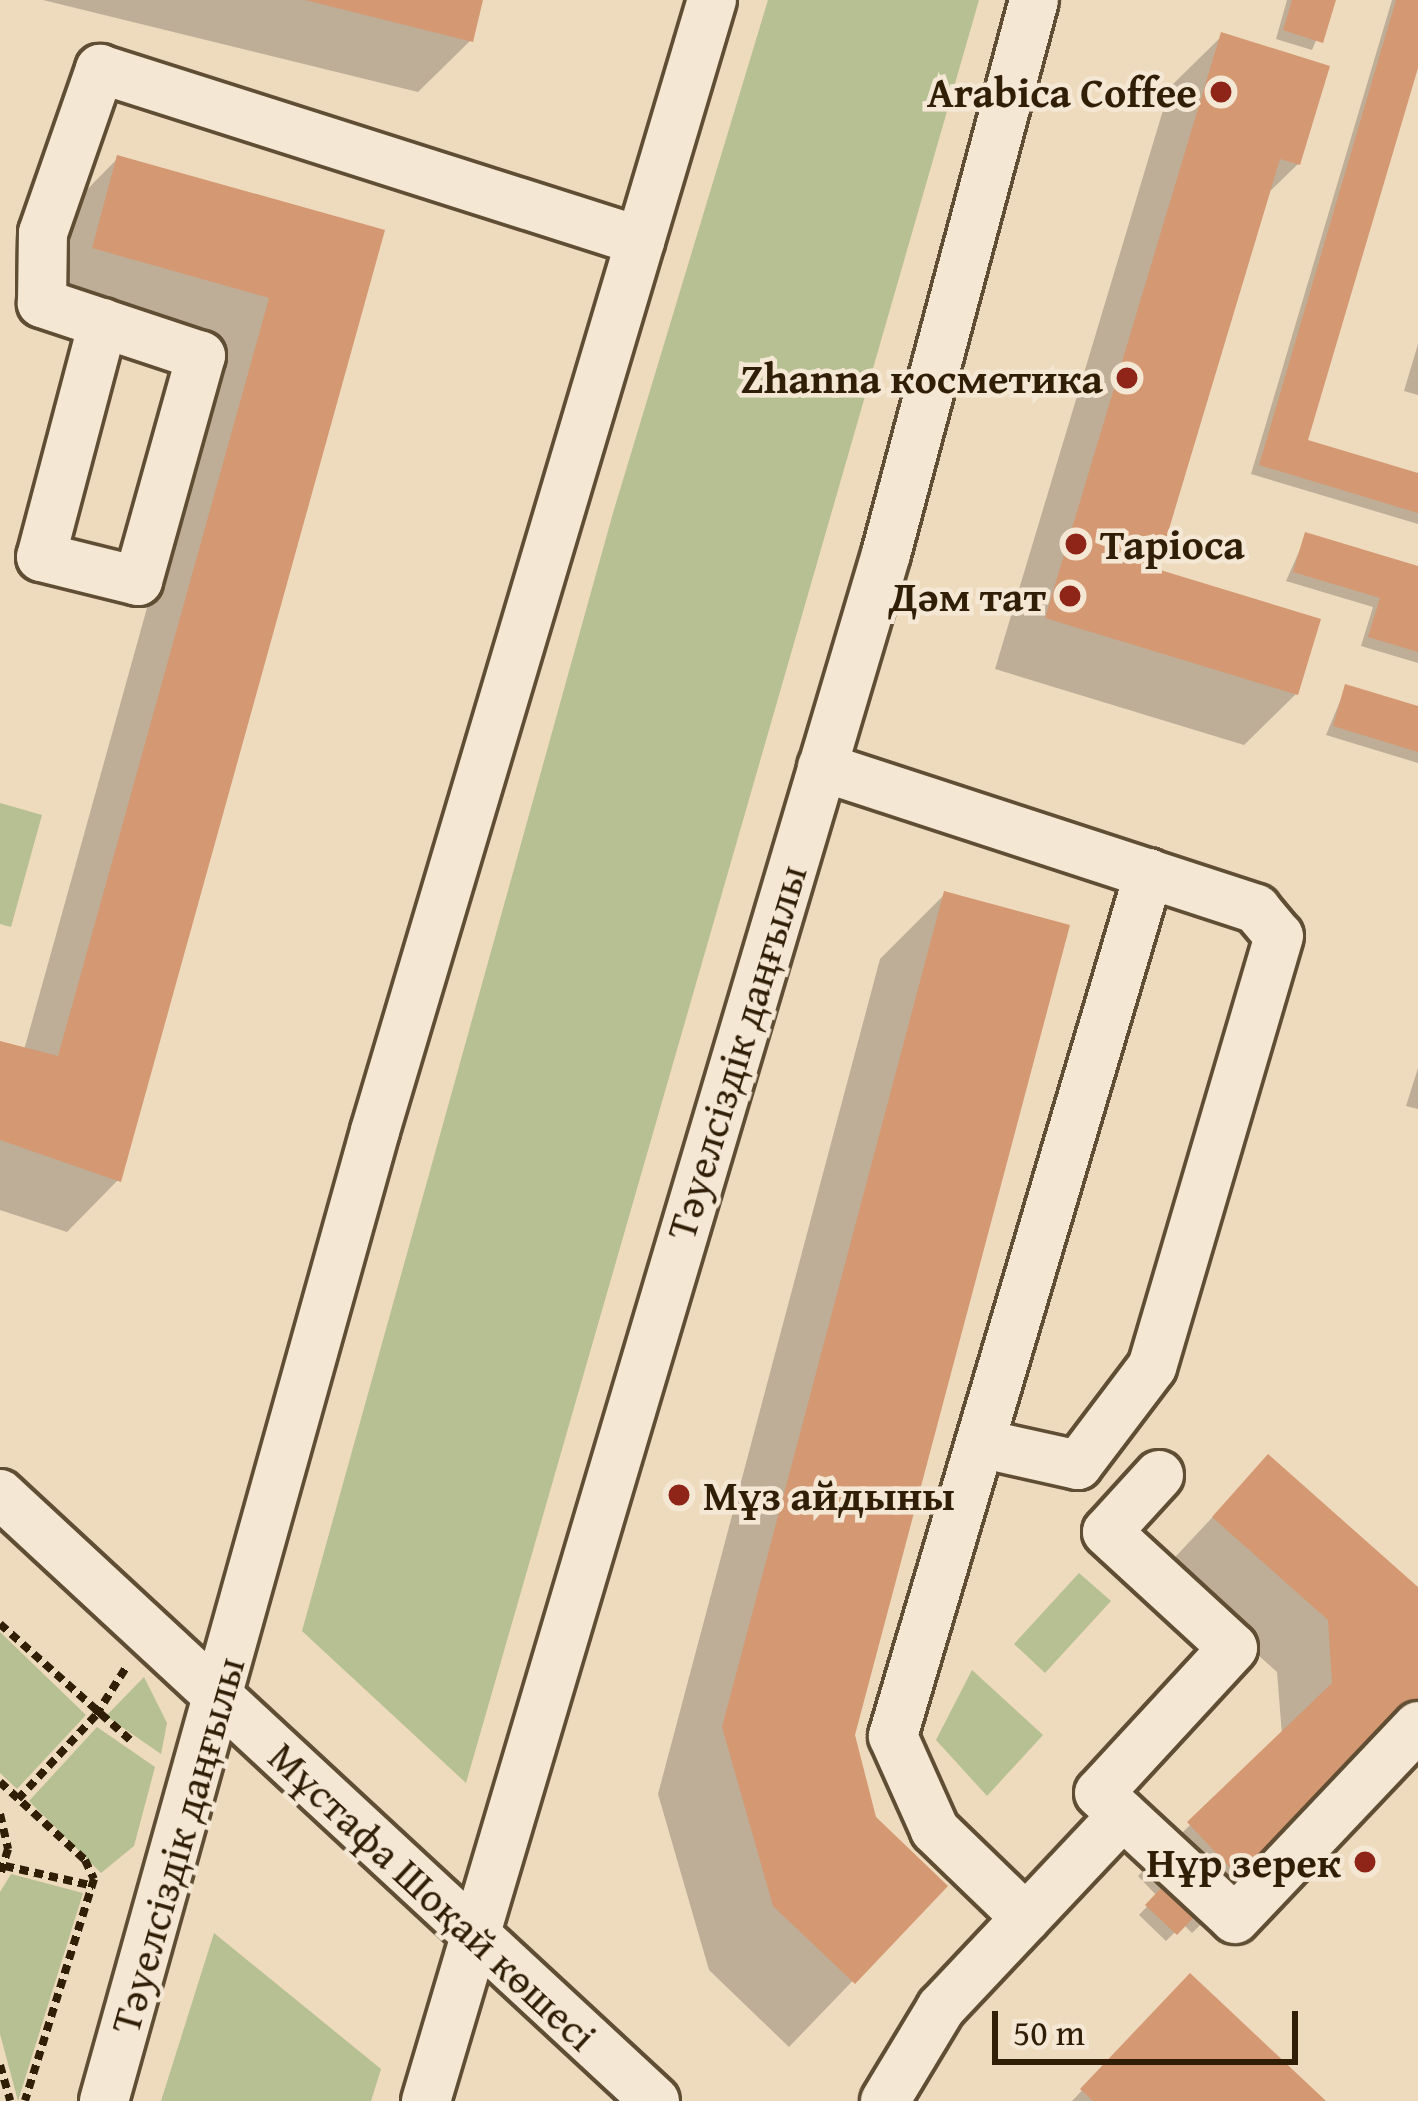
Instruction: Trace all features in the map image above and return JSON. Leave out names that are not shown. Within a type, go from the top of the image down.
[{"type":"street","name":"Тәуелсіздік даңғылы","points":[[104,2101],[375,1131],[712,0]]},
{"type":"street","name":"Тәуелсіздік даңғылы","points":[[426,2101],[822,767],[1034,0]]},
{"type":"street","points":[[103,323],[41,557],[138,581],[201,356],[103,323],[42,303],[43,233],[100,69],[640,241]]},
{"type":"street","points":[[822,767],[1256,910],[1279,936],[1278,960],[1152,1367],[1078,1465],[984,1444]]},
{"type":"street","points":[[1026,1918],[935,1830],[893,1736],[984,1444],[1149,873]]},
{"type":"street","points":[[1159,1474],[1107,1532],[1233,1648],[1099,1793],[1235,1918],[1418,1726]]},
{"type":"street","name":"Мұстафа Шоқай көшесі","points":[[0,1494],[655,2101]]},
{"type":"street","points":[[885,2101],[941,2008],[1123,1815]]},
{"type":"path","points":[[0,1624],[96,1715],[130,1739]]},
{"type":"path","points":[[18,1798],[96,1715],[134,1655]]},
{"type":"path","points":[[0,1782],[85,1860],[94,1886],[26,2101]]},
{"type":"path","points":[[0,1814],[2,1870],[94,1886]]},
{"type":"path","points":[[0,2065],[10,2101]]},
{"type":"green space","points":[[768,0],[979,0],[466,1783],[302,1631],[613,513]]},
{"type":"green space","points":[[0,803],[42,815],[11,927],[0,924]]},
{"type":"green space","points":[[1079,1573],[1111,1601],[1045,1673],[1014,1644]]},
{"type":"green space","points":[[0,1632],[86,1715],[17,1789],[0,1773]]},
{"type":"green space","points":[[972,1670],[1043,1735],[987,1796],[936,1740]]},
{"type":"green space","points":[[144,1677],[167,1723],[161,1754],[106,1716]]},
{"type":"green space","points":[[97,1727],[155,1767],[134,1846],[101,1873],[29,1801]]},
{"type":"green space","points":[[11,1874],[83,1893],[18,2101],[0,2034],[0,1892]]},
{"type":"green space","points":[[214,1933],[381,2069],[371,2101],[161,2101]]},
{"type":"building","points":[[305,0],[483,0],[473,42]]},
{"type":"building","points":[[1292,0],[1336,0],[1323,43],[1283,30]]},
{"type":"building","points":[[1396,0],[1418,0],[1418,68],[1308,440],[1418,473],[1418,513],[1259,465]]},
{"type":"building","points":[[1221,32],[1330,66],[1300,165],[1280,159],[1157,569],[1321,619],[1298,695],[1045,618]]},
{"type":"building","points":[[117,155],[385,230],[121,1182],[0,1140],[0,1041],[58,1056],[269,298],[92,248]]},
{"type":"building","points":[[1305,532],[1418,566],[1418,652],[1368,637],[1380,598],[1293,572]]},
{"type":"building","points":[[1345,684],[1418,706],[1418,752],[1333,726]]},
{"type":"building","points":[[944,891],[1070,925],[855,1735],[876,1817],[948,1886],[855,1984],[773,1906],[722,1727]]},
{"type":"building","points":[[1268,1454],[1418,1587],[1418,1717],[1245,1884],[1187,1822],[1332,1683],[1328,1620],[1212,1517]]},
{"type":"building","points":[[1163,1886],[1195,1916],[1177,1935],[1145,1905]]},
{"type":"building","points":[[1190,1973],[1326,2101],[1093,2101],[1080,2089]]},
{"type":"place","name":"Arabica Coffee","points":[[1221,92]]},
{"type":"place","name":"Zhanna косметика","points":[[1127,378]]},
{"type":"place","name":"Tapioca","points":[[1076,544]]},
{"type":"place","name":"Дәм тат","points":[[1070,596]]},
{"type":"place","name":"Мұз айдыны","points":[[679,1495]]},
{"type":"place","name":"Нұр зерек","points":[[1365,1862]]}]
